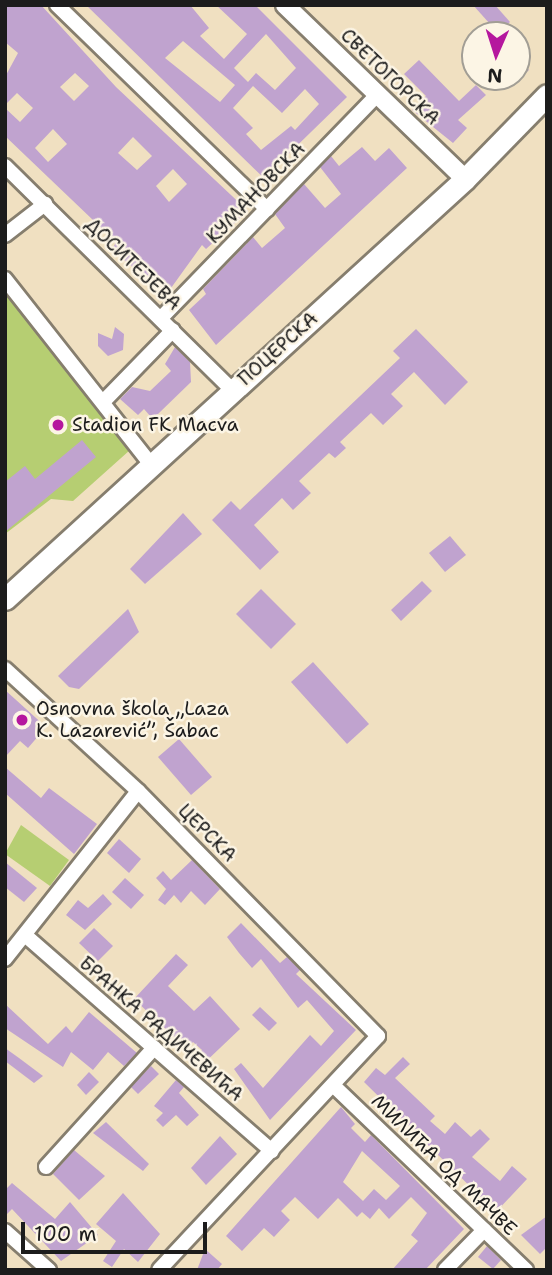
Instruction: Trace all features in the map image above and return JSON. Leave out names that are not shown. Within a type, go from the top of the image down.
[{"type":"main road","name":"ПОЦЕРСКА","points":[[5,599],[150,463],[465,179],[547,95]]},
{"type":"street","points":[[57,5],[267,209]]},
{"type":"street","name":"СВЕТОГОРСКА","points":[[285,5],[465,179]]},
{"type":"street","name":"КУМАНОВСКА","points":[[161,318],[378,94]]},
{"type":"street","name":"ДОСИТЕЈЕВА","points":[[5,166],[232,390]]},
{"type":"street","points":[[5,235],[45,204]]},
{"type":"street","points":[[5,279],[150,463]]},
{"type":"street","points":[[103,402],[173,330]]},
{"type":"street","name":"ЦЕРСКА","points":[[5,668],[138,791],[377,1030],[378,1041],[335,1087]]},
{"type":"street","points":[[5,959],[138,791]]},
{"type":"street","name":"БРАНКА РАДИЧЕВИЋА","points":[[25,935],[272,1152]]},
{"type":"street","points":[[46,1167],[154,1048]]},
{"type":"street","points":[[159,1270],[335,1087]]},
{"type":"street","name":"МИЛИЋА ОД МАЧВЕ","points":[[335,1087],[526,1270]]},
{"type":"street","points":[[445,1270],[484,1230]]},
{"type":"street","points":[[5,1231],[49,1270]]},
{"type":"green space","name":"Stadion FK Macva","points":[[5,290],[130,450],[73,501],[51,499],[5,534]]},
{"type":"green space","points":[[21,825],[69,860],[50,886],[5,854]]},
{"type":"building","points":[[5,5],[41,5],[116,87],[248,211],[206,249],[202,245],[166,295],[112,250],[116,242],[5,136],[5,108],[20,122],[33,108],[17,93],[5,105],[5,77],[18,53],[5,42]],"holes":[[[75,73],[89,86],[74,101],[60,87]],[[53,129],[67,144],[48,162],[35,148]],[[133,137],[152,156],[137,170],[118,153]],[[173,169],[187,184],[169,202],[156,186]]]},
{"type":"building","points":[[86,5],[190,5],[209,28],[200,36],[224,59],[247,34],[216,5],[255,5],[347,97],[274,168],[279,174],[270,184]],"holes":[[[266,34],[296,68],[275,90],[256,73],[248,82],[234,68]],[[183,41],[235,85],[220,102],[165,58]],[[253,86],[282,113],[305,89],[319,104],[295,130],[291,126],[261,150],[246,134],[253,128],[233,108]]]},
{"type":"building","points":[[473,5],[495,5],[509,21],[487,21]]},
{"type":"building","points":[[419,60],[459,101],[470,91],[482,91],[486,95],[458,120],[467,128],[453,143],[412,110],[426,96],[404,74]]},
{"type":"building","points":[[362,147],[375,161],[389,148],[407,168],[216,345],[189,310],[206,294],[203,289],[253,237],[262,248],[285,228],[275,214],[304,184],[325,208],[341,194],[320,167],[331,156],[339,166]]},
{"type":"building","points":[[115,327],[124,334],[123,350],[108,356],[98,346],[98,333],[112,339]]},
{"type":"building","points":[[416,329],[468,382],[445,405],[414,372],[391,394],[403,406],[383,425],[371,413],[340,442],[346,448],[335,458],[329,453],[299,481],[311,493],[293,510],[282,498],[254,525],[279,552],[260,570],[212,520],[231,501],[240,510],[400,358],[393,351]]},
{"type":"building","points":[[175,347],[190,362],[191,382],[158,414],[151,417],[144,409],[138,415],[120,399],[132,387],[150,391],[171,371],[165,364]]},
{"type":"building","points":[[82,440],[96,457],[5,532],[5,482],[25,466],[35,479]]},
{"type":"building","points":[[183,513],[202,534],[145,584],[130,569]]},
{"type":"building","points":[[450,536],[466,555],[445,572],[429,553]]},
{"type":"building","points":[[422,581],[432,591],[401,621],[391,610]]},
{"type":"building","points":[[261,589],[296,624],[271,649],[236,614]]},
{"type":"building","points":[[128,609],[139,632],[79,689],[69,687],[58,676]]},
{"type":"building","points":[[313,662],[369,724],[347,744],[291,682]]},
{"type":"building","name":"Osnovna škola „Laza K. Lazarević”, Šabac","points":[[5,690],[46,727],[28,748],[20,741],[5,757]]},
{"type":"building","points":[[179,739],[212,777],[191,795],[158,757]]},
{"type":"building","points":[[5,767],[41,798],[49,788],[97,824],[74,854],[5,793]]},
{"type":"building","points":[[119,839],[141,859],[129,873],[107,853]]},
{"type":"building","points":[[192,860],[220,889],[205,905],[191,891],[181,903],[174,895],[165,905],[158,900],[166,889],[156,878],[163,871],[171,880]]},
{"type":"building","points":[[5,862],[37,888],[24,902],[5,887]]},
{"type":"building","points":[[125,878],[144,895],[131,909],[112,892]]},
{"type":"building","points":[[103,894],[112,904],[85,930],[66,915],[78,900],[88,908]]},
{"type":"building","points":[[241,923],[280,963],[287,957],[300,970],[296,974],[356,1030],[270,1120],[234,1069],[241,1063],[263,1088],[310,1035],[321,1046],[334,1031],[307,1000],[298,1008],[261,959],[252,968],[239,953],[227,937]]},
{"type":"building","points":[[94,928],[113,946],[98,961],[79,943]]},
{"type":"building","points":[[176,954],[188,965],[168,986],[194,1011],[210,996],[240,1029],[200,1067],[193,1060],[202,1050],[193,1042],[186,1048],[134,999]]},
{"type":"building","points":[[5,1004],[48,1044],[66,1026],[72,1033],[89,1012],[137,1053],[124,1066],[108,1052],[93,1070],[71,1052],[63,1067],[5,1028]]},
{"type":"building","points":[[260,1007],[277,1023],[269,1031],[252,1015]]},
{"type":"building","points":[[5,1048],[43,1076],[34,1083],[5,1061]]},
{"type":"building","points":[[403,1057],[410,1064],[395,1078],[435,1116],[430,1121],[445,1134],[455,1122],[471,1137],[480,1129],[490,1139],[472,1157],[500,1181],[512,1166],[527,1179],[496,1212],[364,1082],[376,1068],[385,1075]]},
{"type":"building","points":[[151,1066],[159,1074],[138,1094],[131,1087]]},
{"type":"building","points":[[89,1072],[99,1082],[86,1095],[77,1085]]},
{"type":"building","points":[[176,1080],[184,1087],[179,1093],[199,1115],[187,1126],[176,1115],[163,1127],[156,1120],[163,1113],[154,1106]]},
{"type":"building","points":[[341,1107],[355,1124],[351,1128],[365,1142],[371,1135],[464,1229],[425,1270],[392,1270],[418,1241],[411,1235],[427,1213],[411,1197],[389,1219],[379,1208],[370,1219],[362,1212],[357,1217],[338,1198],[318,1219],[295,1197],[281,1211],[290,1220],[274,1237],[264,1228],[242,1251],[226,1236]],"holes":[[[362,1151],[400,1186],[386,1200],[374,1189],[363,1201],[343,1182]]]},
{"type":"building","points":[[106,1122],[149,1164],[143,1171],[93,1133]]},
{"type":"building","points":[[220,1136],[237,1154],[206,1185],[191,1168]]},
{"type":"building","points":[[74,1150],[105,1176],[79,1200],[53,1174]]},
{"type":"building","points":[[12,1183],[55,1219],[70,1202],[98,1235],[61,1261],[12,1209],[5,1216],[5,1190]]},
{"type":"building","points":[[123,1193],[160,1234],[138,1262],[124,1249],[112,1267],[103,1261],[116,1241],[96,1224]]},
{"type":"building","points":[[547,1216],[547,1247],[540,1254],[521,1235]]},
{"type":"building","points":[[487,1246],[501,1260],[493,1269],[478,1257]]},
{"type":"building","points":[[205,1249],[222,1264],[217,1270],[197,1270]]},
{"type":"place","name":"Stadion FK Macva","points":[[58,425]]},
{"type":"place","name":"Osnovna škola „Laza K. Lazarević”, Šabac","points":[[22,720]]}]
